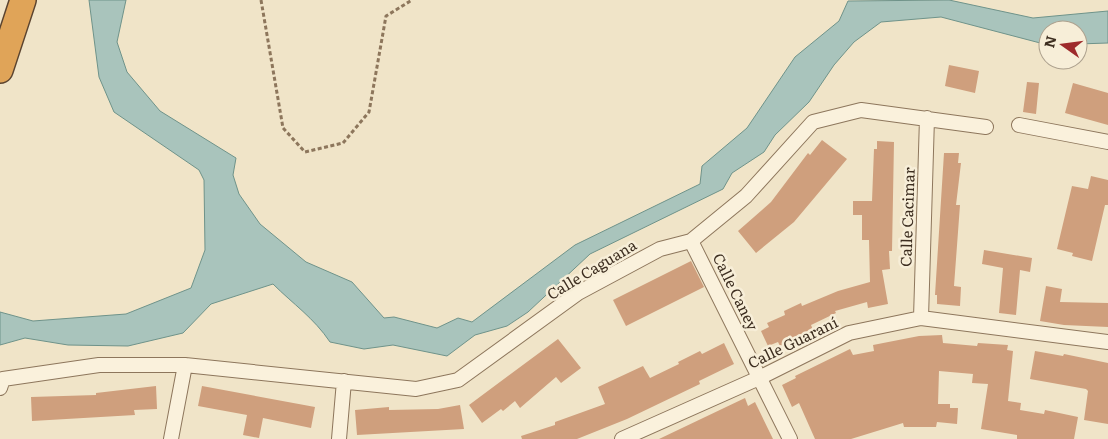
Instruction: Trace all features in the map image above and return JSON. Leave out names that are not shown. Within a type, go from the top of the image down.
[{"type":"highway","points":[[0,70],[20,10]]},
{"type":"street","name":"Calle Caguana","points":[[0,388],[3,379],[99,365],[185,365],[416,389],[458,380],[578,293],[660,249],[691,241],[746,196],[813,122],[861,110],[986,127]]},
{"type":"street","name":"Calle Cacimar","points":[[921,318],[927,118]]},
{"type":"street","points":[[1019,125],[1108,142]]},
{"type":"street","name":"Calle Caney","points":[[691,241],[790,439]]},
{"type":"street","name":"Calle Guaraní","points":[[622,439],[759,378],[849,333],[921,318],[1108,342]]},
{"type":"street","points":[[172,439],[185,365]]},
{"type":"street","points":[[339,439],[344,381]]},
{"type":"path","points":[[261,0],[283,128],[305,152],[343,143],[370,112],[386,16],[412,0]]},
{"type":"water","points":[[89,0],[126,0],[117,42],[127,72],[160,111],[236,158],[233,175],[239,194],[260,224],[306,262],[352,282],[384,318],[394,317],[437,328],[458,318],[472,322],[575,245],[700,184],[702,166],[747,128],[795,57],[839,21],[848,1],[949,0],[1033,18],[1108,11],[1108,43],[1088,44],[1088,20],[1038,20],[1038,42],[941,17],[881,22],[854,42],[834,65],[809,102],[775,135],[764,152],[732,173],[723,189],[590,254],[528,312],[507,326],[475,335],[447,356],[393,345],[364,349],[330,342],[310,318],[273,284],[211,304],[183,333],[128,346],[68,345],[25,338],[0,345],[0,312],[33,321],[126,314],[191,288],[205,250],[204,180],[199,170],[114,112],[99,77]]},
{"type":"building","points":[[949,65],[979,71],[975,93],[945,86]]},
{"type":"building","points":[[1027,82],[1039,83],[1036,114],[1023,112]]},
{"type":"building","points":[[1073,83],[1108,93],[1108,125],[1065,113]]},
{"type":"building","points":[[822,140],[847,159],[794,222],[756,253],[738,231],[771,202],[808,153],[810,155]]},
{"type":"building","points":[[877,141],[894,142],[892,251],[889,251],[890,269],[882,270],[888,304],[868,308],[867,302],[835,311],[836,313],[811,325],[813,330],[780,346],[778,342],[768,346],[761,331],[769,327],[767,323],[785,315],[784,311],[801,303],[802,306],[838,291],[870,282],[869,240],[862,240],[862,215],[853,215],[853,201],[872,201],[874,149],[877,149]]},
{"type":"building","points":[[944,153],[959,153],[958,163],[961,163],[956,205],[960,205],[954,286],[961,287],[960,306],[937,304],[937,295],[935,295]]},
{"type":"building","points":[[1091,176],[1108,180],[1108,205],[1105,205],[1092,261],[1072,256],[1073,253],[1057,249],[1072,186],[1088,189]]},
{"type":"building","points":[[984,250],[1032,258],[1030,272],[1020,270],[1016,315],[999,313],[1003,268],[982,264]]},
{"type":"building","points":[[691,261],[704,287],[626,326],[613,300]]},
{"type":"building","points":[[1046,286],[1062,289],[1060,302],[1108,303],[1108,327],[1064,325],[1040,321]]},
{"type":"building","points":[[942,335],[943,343],[977,346],[978,343],[1008,345],[1007,350],[1013,351],[1008,401],[1021,403],[1020,410],[1044,414],[1045,410],[1078,417],[1074,439],[1017,439],[1017,435],[981,429],[988,384],[972,383],[973,374],[939,371],[938,404],[950,404],[950,408],[958,408],[957,424],[937,422],[936,427],[904,427],[903,423],[851,439],[815,439],[799,403],[792,407],[782,385],[796,378],[795,376],[850,349],[853,355],[874,351],[873,345],[919,336]]},
{"type":"building","points":[[558,339],[581,368],[561,383],[556,377],[520,408],[515,401],[503,411],[501,409],[482,423],[469,405]]},
{"type":"building","points":[[724,343],[734,364],[699,381],[700,384],[627,419],[577,439],[522,439],[521,436],[555,425],[555,422],[605,404],[598,387],[643,366],[650,378],[700,351],[702,354]]},
{"type":"building","points":[[1035,351],[1063,356],[1064,354],[1108,363],[1108,424],[1084,420],[1088,391],[1086,389],[1030,379]]},
{"type":"building","points":[[156,386],[157,409],[134,410],[135,415],[32,421],[31,397],[96,395],[96,393]]},
{"type":"building","points":[[202,386],[315,407],[311,428],[263,418],[259,438],[243,435],[247,415],[198,406]]},
{"type":"building","points":[[745,398],[748,406],[755,402],[773,439],[659,439]]},
{"type":"building","points":[[460,405],[464,429],[357,435],[355,410],[389,407],[389,410],[438,409]]}]
